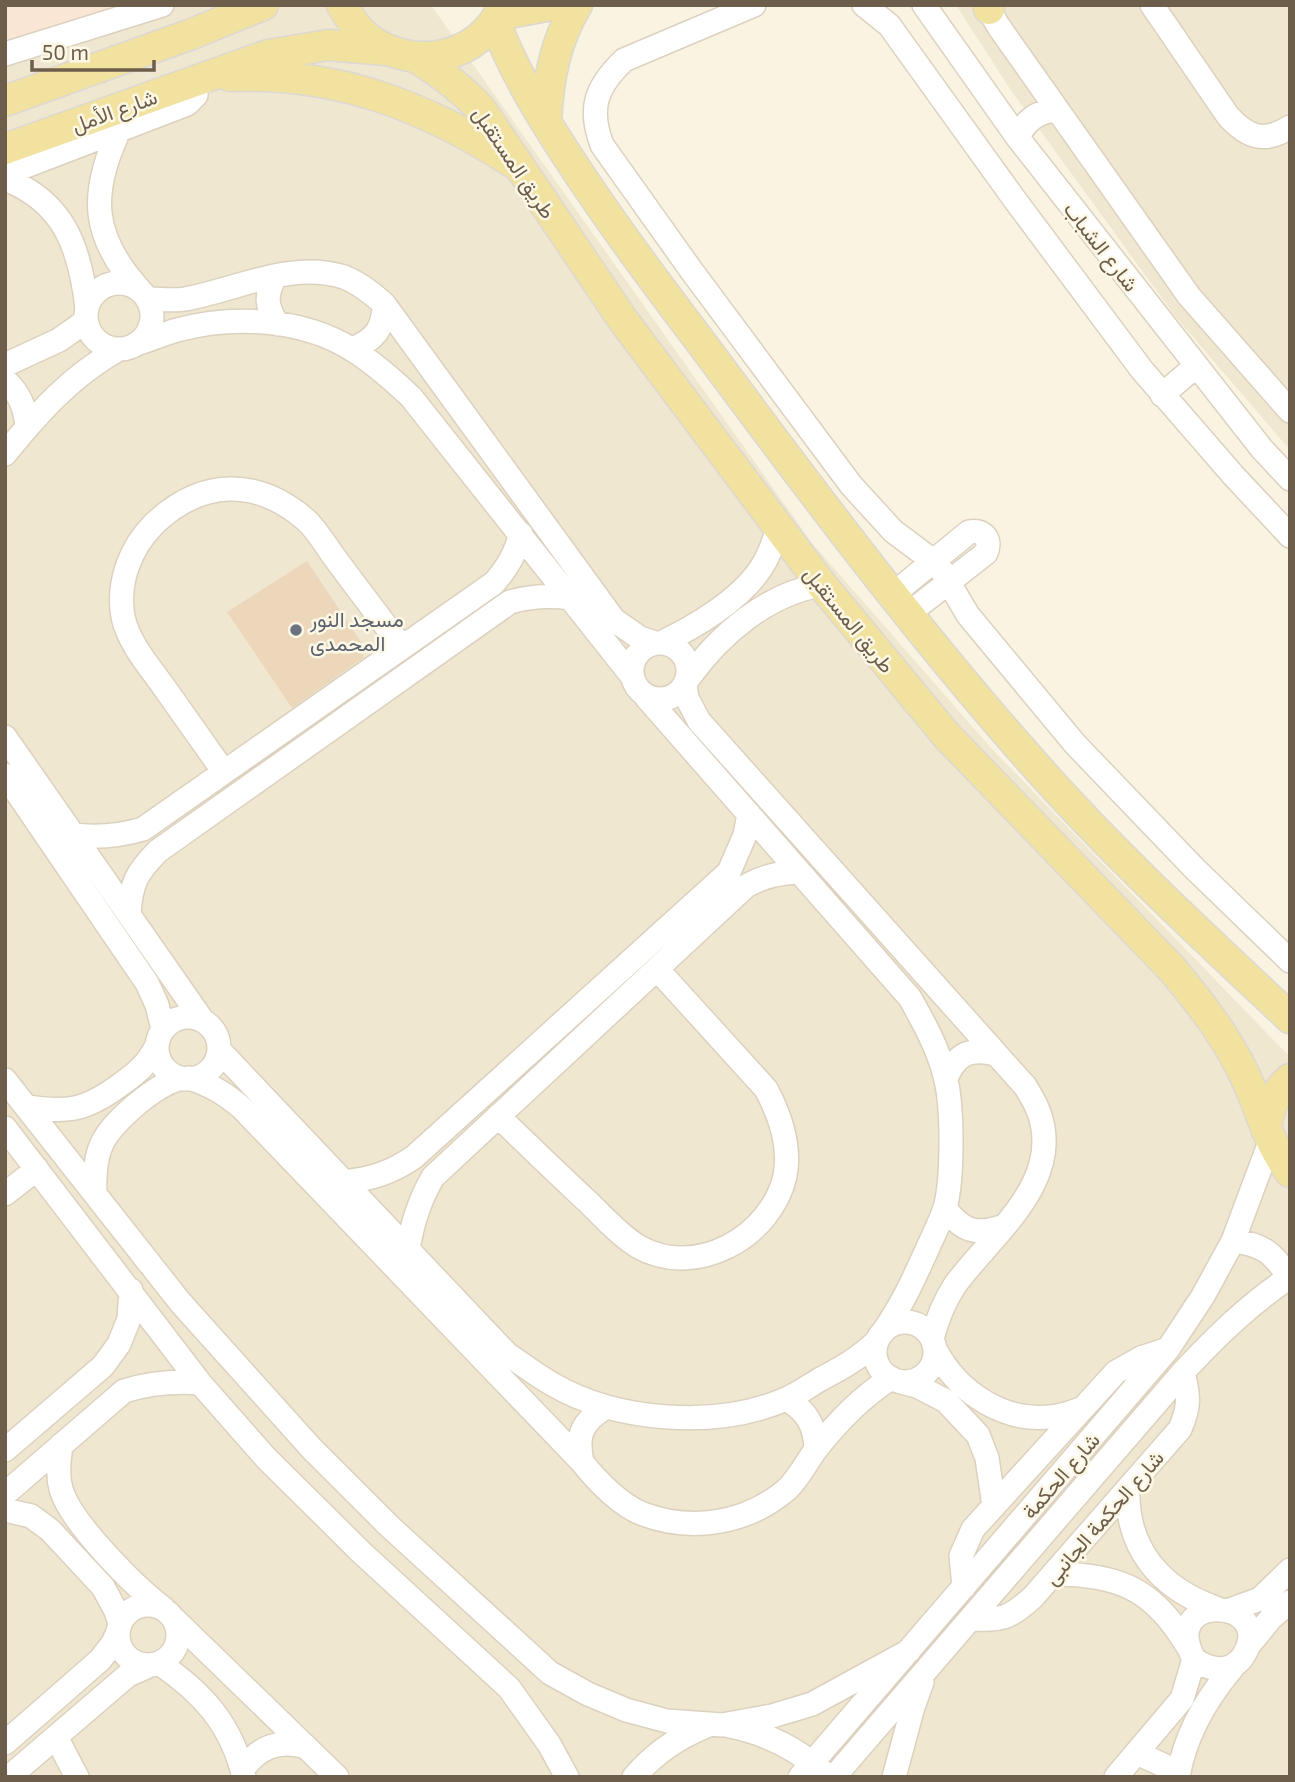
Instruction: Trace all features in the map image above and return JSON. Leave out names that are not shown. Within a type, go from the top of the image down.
[{"type":"main road","points":[[190,35],[207,5]]},
{"type":"main road","points":[[5,101],[190,35],[263,5]]},
{"type":"main road","points":[[342,5],[360,30],[386,50]]},
{"type":"main road","points":[[417,58],[439,56],[460,49],[479,38],[499,14],[552,5]]},
{"type":"main road","points":[[546,122],[551,68],[564,30],[577,5]]},
{"type":"main road","points":[[499,14],[513,65],[613,226],[805,483],[900,604],[1044,774],[1164,900],[1290,1018]]},
{"type":"main road","name":"شارع الأمل","points":[[5,149],[287,50],[328,44],[386,50],[417,58]]},
{"type":"main road","name":"طريق المستقبل","points":[[417,58],[452,81],[480,108],[623,320],[668,381],[822,585],[947,736],[1173,970],[1203,1007],[1230,1045],[1248,1080],[1268,1135],[1290,1172]]},
{"type":"main road","points":[[202,79],[291,78],[370,93],[432,116],[460,130],[517,166]]},
{"type":"main road","points":[[668,381],[670,371],[682,354],[703,346]]},
{"type":"main road","points":[[947,736],[969,732],[981,713],[981,701]]},
{"type":"main road","points":[[1268,1135],[1269,1107],[1280,1088],[1290,1079]]},
{"type":"street","points":[[5,54],[162,5]]},
{"type":"street","points":[[754,5],[624,60],[609,74],[599,89],[594,111],[595,129],[601,145],[851,485],[893,531],[933,561],[968,615],[1075,744],[1195,869],[1290,961]]},
{"type":"street","points":[[864,5],[889,25],[1015,200],[1162,395],[1290,536]]},
{"type":"street","name":"شارع الشباب","points":[[924,5],[1018,138],[1262,449],[1290,479]]},
{"type":"street","points":[[1152,5],[1227,116],[1240,130],[1259,137],[1278,135],[1290,127]]},
{"type":"street","name":"شارع الشباب","points":[[988,7],[1057,110],[1189,296],[1290,411]]},
{"type":"street","points":[[5,177],[187,104],[196,95],[202,79]]},
{"type":"street","points":[[1018,138],[1032,117],[1048,110],[1057,110]]},
{"type":"street","points":[[5,454],[68,383],[92,364],[146,336],[151,324],[152,311],[143,294],[120,268],[106,242],[99,215],[100,184],[108,154],[119,131]]},
{"type":"street","points":[[5,177],[46,204],[64,224],[76,248],[90,332],[97,341],[107,347],[127,347],[177,330],[219,323],[278,324],[316,333],[352,349],[383,371],[411,397],[521,534],[632,676],[637,688],[910,998],[929,1032],[946,1078],[950,1163],[945,1208],[909,1289],[880,1337],[875,1352],[882,1371],[896,1380],[925,1389],[946,1401],[978,1435],[987,1458],[994,1506]]},
{"type":"street","points":[[5,365],[59,340],[86,314],[92,296],[114,283],[127,284],[143,294],[183,299],[298,272],[333,275],[366,288],[384,304],[614,620],[640,639],[674,646],[683,655],[688,666],[687,698],[699,720],[1025,1086],[1038,1111],[1044,1137],[1042,1164],[1032,1190],[945,1301],[937,1320],[934,1360],[929,1370],[912,1381],[896,1380],[852,1407],[786,1490],[742,1517],[691,1525],[641,1514],[599,1484],[582,1462],[243,1109],[219,1090],[171,1073],[163,1066],[158,1056],[160,1037],[157,1005],[147,983],[5,775]]},
{"type":"street","points":[[275,277],[269,288],[267,301],[270,314],[278,324]]},
{"type":"street","points":[[352,349],[366,344],[377,333],[384,319],[384,304]]},
{"type":"street","points":[[1162,395],[1196,366]]},
{"type":"street","points":[[5,380],[18,393],[25,409],[27,427]]},
{"type":"street","points":[[225,772],[134,644],[124,617],[122,587],[129,559],[145,533],[166,512],[192,496],[221,488],[253,491],[282,503],[307,522],[402,647]]},
{"type":"street","points":[[632,676],[636,655],[645,647],[686,632],[748,585],[762,568],[778,528]]},
{"type":"street","points":[[976,530],[988,538],[986,553],[948,582],[900,604],[933,561],[969,532],[976,530]]},
{"type":"street","points":[[74,835],[97,838],[120,836],[143,829],[494,583],[511,561],[521,534]]},
{"type":"street","points":[[646,696],[657,700],[678,694],[704,656],[765,606],[803,588],[822,585]]},
{"type":"street","points":[[129,914],[131,890],[141,868],[158,851],[510,602],[530,596],[571,598]]},
{"type":"street","points":[[298,720],[313,741]]},
{"type":"street","points":[[5,737],[203,1021],[215,1033],[219,1050],[216,1061],[209,1070],[200,1076],[185,1078],[153,1090],[113,1124],[100,1146],[94,1169],[95,1194]]},
{"type":"street","points":[[343,1182],[369,1180],[393,1171],[436,1138],[729,872],[746,835],[749,814]]},
{"type":"street","points":[[408,1250],[420,1199],[433,1177],[746,886],[762,877],[799,872]]},
{"type":"street","points":[[498,1116],[617,1230],[639,1247],[665,1257],[705,1256],[741,1240],[770,1212],[785,1175],[785,1136],[778,1111],[766,1089],[657,969]]},
{"type":"street","points":[[27,1107],[74,1109],[96,1102],[140,1071],[150,1059],[171,1021],[192,1017],[203,1021]]},
{"type":"street","points":[[557,1027],[575,1046]]},
{"type":"street","points":[[219,1050],[507,1354],[554,1385],[606,1406],[651,1416],[696,1418],[742,1412],[786,1399],[855,1360],[892,1325],[903,1322],[915,1324],[925,1330],[947,1370],[963,1388],[1002,1412],[1029,1417],[1057,1416],[1083,1408]]},
{"type":"street","points":[[946,1078],[953,1063],[965,1054],[981,1050],[996,1054]]},
{"type":"street","points":[[5,1080],[189,1312],[312,1449],[388,1525],[550,1673],[588,1694],[626,1710],[667,1721],[715,1725],[770,1738],[814,1772]]},
{"type":"street","points":[[5,1128],[200,1383],[267,1458],[362,1553],[509,1688],[549,1744],[566,1777]]},
{"type":"street","name":"شارع الحكمة","points":[[814,1772],[909,1651],[1168,1349],[1203,1296],[1233,1241],[1268,1135]]},
{"type":"street","points":[[436,1138],[454,1157]]},
{"type":"street","points":[[5,1194],[37,1168]]},
{"type":"street","points":[[945,1208],[955,1222],[970,1230],[987,1232],[1003,1226]]},
{"type":"street","points":[[1233,1241],[1251,1243],[1266,1251],[1280,1262],[1289,1278]]},
{"type":"street","name":"شارع الحكمة","points":[[834,1777],[1183,1372],[1224,1329],[1289,1278]]},
{"type":"street","points":[[5,1450],[103,1366],[120,1344],[129,1319],[131,1290]]},
{"type":"street","points":[[964,1587],[961,1556],[972,1529],[1116,1372],[1141,1358],[1168,1349]]},
{"type":"street","name":"شارع الحكمة الجانبى","points":[[970,1619],[998,1620],[1017,1611],[1053,1574],[1180,1429],[1189,1398],[1183,1372]]},
{"type":"street","points":[[5,1494],[124,1391],[149,1383],[200,1383]]},
{"type":"street","points":[[786,1399],[800,1407],[810,1419],[816,1433],[816,1449]]},
{"type":"street","points":[[582,1462],[579,1445],[582,1429],[592,1415],[606,1406]]},
{"type":"street","points":[[61,1445],[58,1468],[61,1490],[70,1510],[135,1585],[169,1614],[337,1777]]},
{"type":"street","points":[[1128,1489],[1127,1511],[1132,1532],[1142,1552],[1179,1590],[1197,1601],[1241,1618],[1248,1631],[1249,1644]]},
{"type":"street","points":[[5,1510],[31,1516],[50,1530],[103,1587],[116,1611],[120,1645],[127,1656],[138,1663],[155,1664],[188,1683],[212,1708],[230,1737],[243,1773]]},
{"type":"street","points":[[362,1553],[388,1525]]},
{"type":"street","points":[[1116,1777],[1181,1699],[1191,1653],[1187,1633],[1193,1620],[1203,1611],[1260,1600],[1290,1570]]},
{"type":"street","points":[[1053,1574],[1082,1574],[1138,1590],[1165,1613],[1191,1653],[1205,1667],[1219,1670],[1233,1667]]},
{"type":"street","points":[[1137,1753],[1178,1775],[1193,1724],[1205,1704],[1243,1657],[1249,1644],[1271,1618],[1290,1602]]},
{"type":"street","points":[[5,1743],[100,1660],[113,1643],[127,1613],[138,1606],[151,1604],[169,1614],[179,1633],[177,1645],[170,1656],[128,1675],[10,1777]]},
{"type":"street","points":[[634,1777],[648,1760],[667,1746],[715,1725],[772,1716],[812,1704],[909,1651]]},
{"type":"street","points":[[894,1777],[913,1707],[927,1669]]},
{"type":"street","points":[[56,1737],[76,1777]]},
{"type":"street","points":[[243,1773],[250,1758],[262,1749],[275,1744],[303,1746]]},
{"type":"shaded area","points":[[5,5],[431,5],[812,543],[992,749],[1290,1057],[1290,1777],[5,1777]]},
{"type":"shaded area","points":[[5,5],[122,5],[5,40]]},
{"type":"shaded area","points":[[956,5],[1290,5],[1290,450],[1175,316],[1010,89]]},
{"type":"building","name":"مسجد النور المحمدى","points":[[307,561],[365,648],[363,658],[292,708],[227,612]]},
{"type":"place","name":"مسجد النور المحمدى","points":[[296,630]]}]
